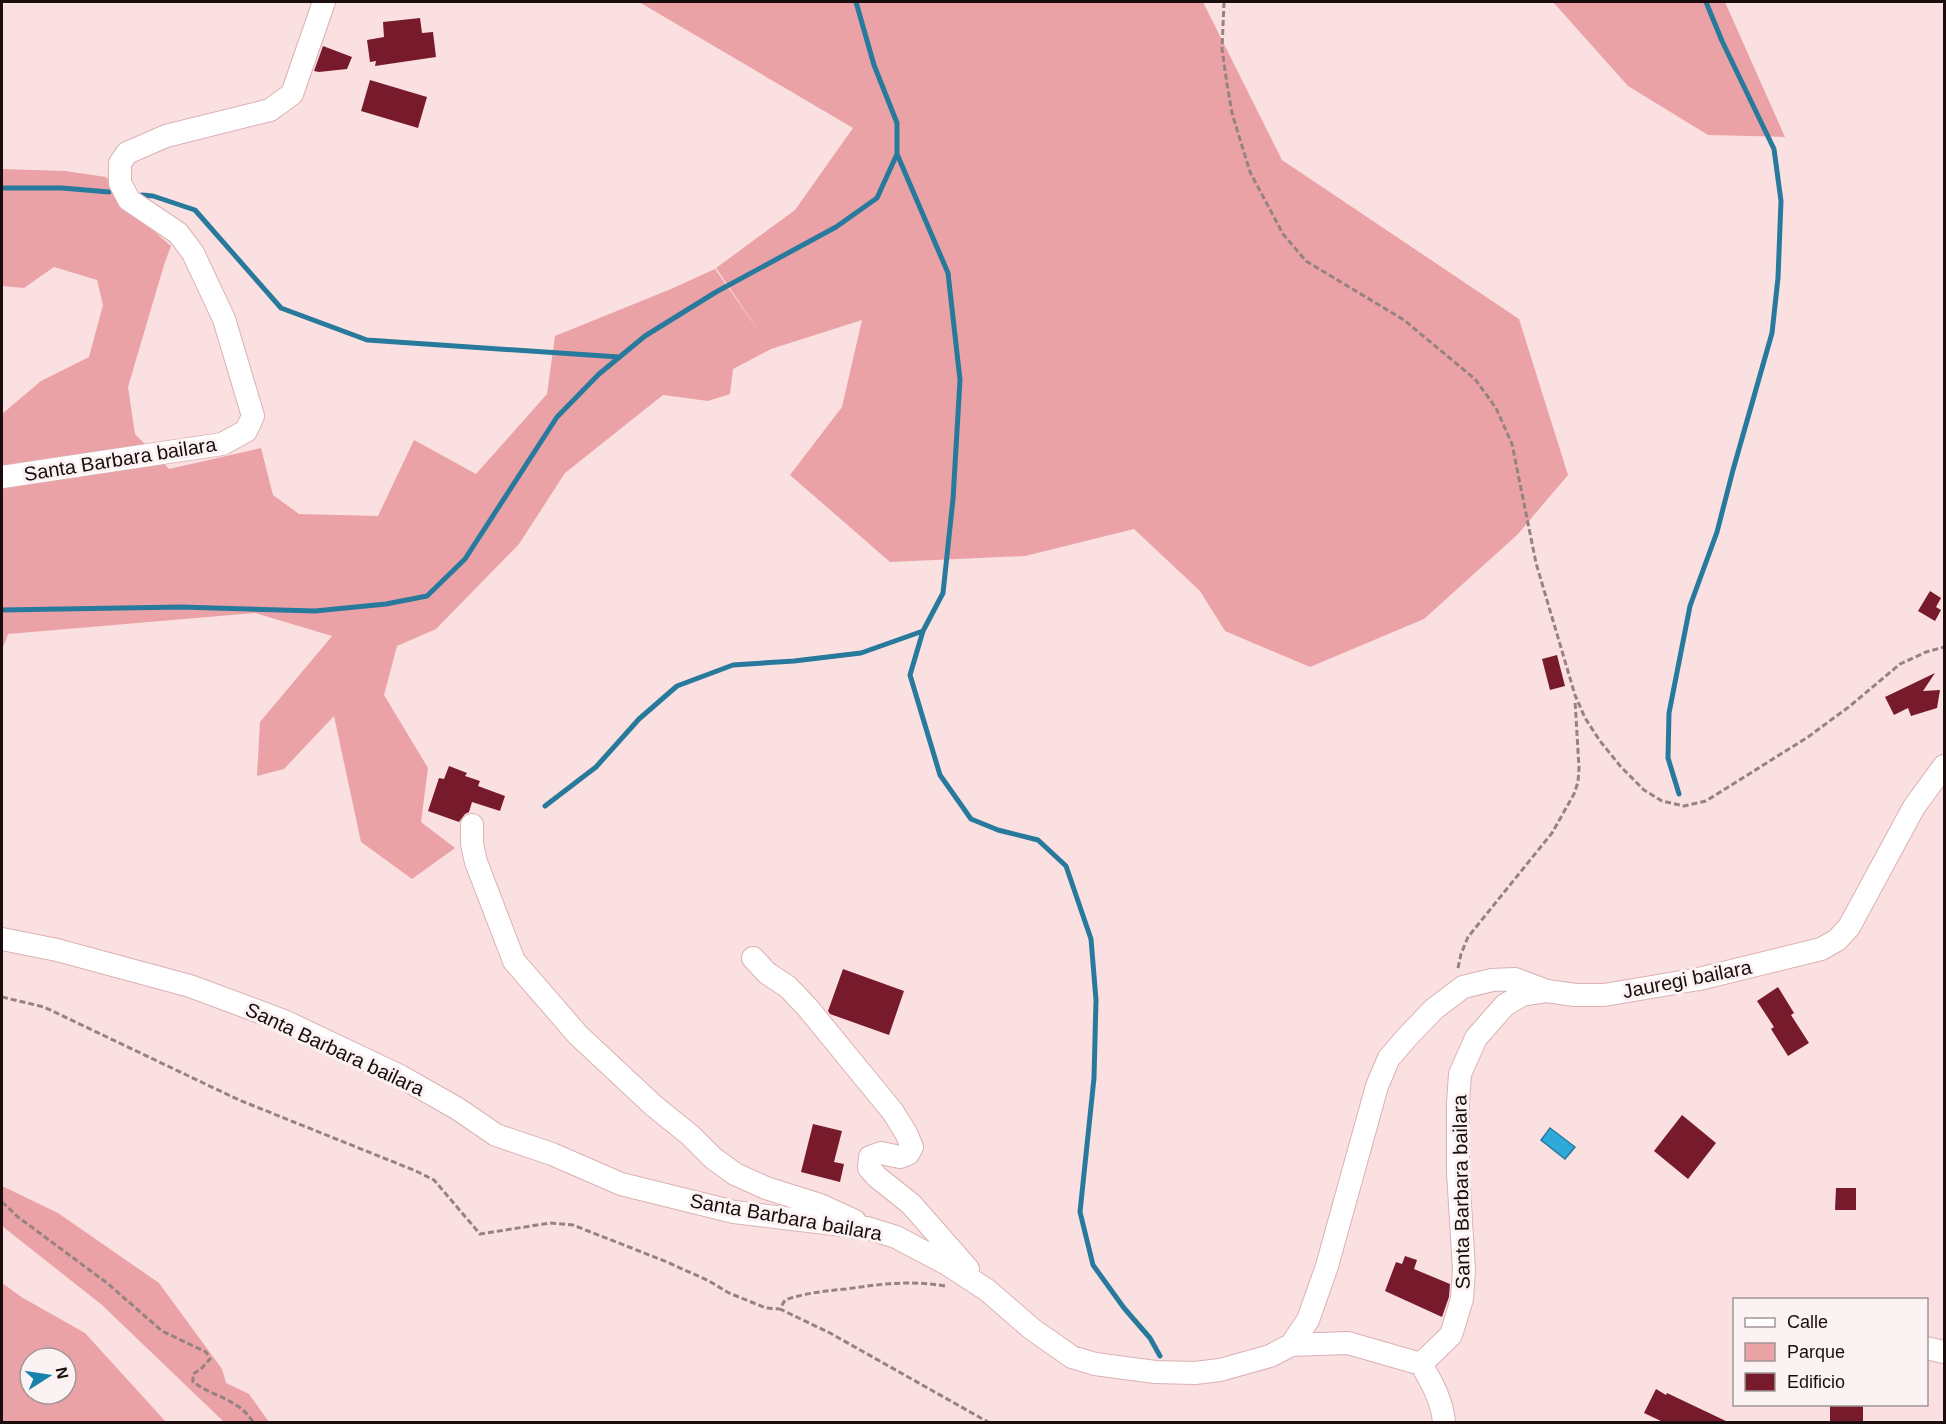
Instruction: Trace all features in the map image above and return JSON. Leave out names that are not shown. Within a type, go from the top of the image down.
[{"type":"street","name":"Santa Barbara bailara","points":[[2,477],[222,444],[246,430],[253,416],[224,319],[193,253],[178,233],[129,200],[120,183],[120,163],[127,153],[166,136],[270,110],[292,94],[324,2]]},
{"type":"street","name":"Jauregi bailara","points":[[1291,1345],[1308,1320],[1327,1266],[1377,1086],[1389,1058],[1434,1009],[1464,987],[1492,980],[1515,979],[1547,991],[1575,995],[1604,995],[1699,979],[1821,949],[1837,940],[1849,927],[1914,807],[1944,766]]},
{"type":"street","points":[[472,825],[472,844],[476,862],[514,961],[578,1035],[607,1064],[690,1135],[713,1158],[735,1174],[766,1188],[846,1215],[867,1227]]},
{"type":"street","name":"Santa Barbara bailara","points":[[2,939],[57,950],[190,986],[284,1021],[400,1076],[496,1135],[552,1154],[621,1184],[734,1212],[867,1227],[896,1237],[947,1264],[987,1290],[1032,1329],[1072,1357],[1095,1364],[1155,1372],[1220,1370],[1270,1356],[1291,1345],[1348,1343],[1421,1364],[1451,1335],[1462,1299],[1464,1270],[1458,1172],[1460,1074],[1476,1038],[1505,1005],[1522,995],[1547,991]]},
{"type":"street","points":[[753,958],[767,973],[788,987],[807,1007],[893,1112],[906,1132],[912,1147],[908,1155],[881,1153],[870,1157],[869,1168],[910,1204],[987,1290]]},
{"type":"street","points":[[1928,1348],[1944,1352]]},
{"type":"street","points":[[1421,1364],[1438,1392],[1444,1422]]},
{"type":"path","points":[[1224,2],[1222,49],[1233,113],[1250,172],[1283,234],[1306,261],[1404,320],[1438,347],[1475,379],[1496,408],[1512,444],[1536,563],[1575,695],[1585,718],[1621,767],[1644,790],[1662,801],[1684,806],[1706,801],[1808,737],[1850,706],[1900,664],[1926,652],[1944,647]]},
{"type":"path","points":[[1459,990],[1457,975],[1461,954],[1468,937],[1552,832],[1574,794],[1579,768],[1575,695]]},
{"type":"path","points":[[2,997],[44,1007],[239,1100],[434,1179],[480,1234],[550,1222],[573,1225],[667,1262],[738,1297],[766,1308],[780,1309],[830,1333],[988,1422]]},
{"type":"path","points":[[2,1202],[18,1217],[107,1283],[162,1331],[206,1352],[210,1359],[193,1374],[193,1382],[204,1390],[234,1402],[253,1422]]},
{"type":"path","points":[[780,1309],[785,1300],[810,1293],[914,1282],[947,1287]]},
{"type":"green space","points":[[639,2],[1203,2],[1282,160],[1519,319],[1568,475],[1517,535],[1424,619],[1310,667],[1225,631],[1200,591],[1134,529],[1025,556],[890,562],[790,475],[842,407],[862,320],[771,349],[733,369],[730,394],[708,401],[663,395],[565,473],[519,544],[436,629],[397,646],[384,695],[428,768],[421,822],[455,848],[412,879],[361,842],[334,716],[284,769],[257,776],[260,722],[332,636],[255,613],[8,634],[2,650],[2,414],[41,381],[89,357],[103,305],[97,280],[54,267],[24,288],[2,286],[2,169],[65,171],[106,177],[142,221],[171,246],[128,387],[135,434],[169,469],[261,448],[273,495],[299,514],[378,516],[414,440],[476,474],[547,394],[555,336],[715,269],[763,337],[716,268],[795,210],[853,128]]},
{"type":"green space","points":[[1553,2],[1725,2],[1785,137],[1708,135],[1628,86]]},
{"type":"green space","points":[[2,1186],[58,1213],[159,1283],[222,1369],[226,1383],[249,1394],[269,1422],[224,1422],[102,1305],[2,1226]]},
{"type":"green space","points":[[2,1283],[23,1298],[85,1333],[166,1422],[2,1422]]},
{"type":"water","points":[[1550,1128],[1575,1147],[1565,1159],[1541,1140]]},
{"type":"building","points":[[420,18],[422,33],[433,32],[436,57],[375,66],[376,61],[370,62],[367,40],[384,37],[383,22]]},
{"type":"building","points":[[323,46],[352,57],[347,69],[314,71]]},
{"type":"building","points":[[370,80],[427,97],[418,128],[361,111]]},
{"type":"building","points":[[1930,591],[1941,598],[1936,607],[1941,610],[1935,621],[1918,611]]},
{"type":"building","points":[[1557,655],[1565,686],[1550,690],[1542,659]]},
{"type":"building","points":[[1935,673],[1923,691],[1940,690],[1937,708],[1911,716],[1908,708],[1894,715],[1885,697]]},
{"type":"building","points":[[449,766],[467,773],[465,776],[480,781],[478,786],[505,796],[500,811],[472,802],[469,812],[459,822],[428,811],[439,778],[444,779]]},
{"type":"building","points":[[843,969],[904,991],[889,1035],[830,1014],[828,1011]]},
{"type":"building","points":[[1778,987],[1794,1013],[1791,1015],[1809,1043],[1788,1056],[1771,1029],[1774,1027],[1757,1001]]},
{"type":"building","points":[[1682,1115],[1716,1143],[1688,1179],[1654,1151]]},
{"type":"building","points":[[813,1124],[842,1131],[834,1162],[844,1164],[840,1182],[801,1172]]},
{"type":"building","points":[[1836,1188],[1856,1188],[1856,1210],[1835,1210]]},
{"type":"building","points":[[1405,1256],[1417,1260],[1414,1269],[1450,1284],[1449,1297],[1442,1317],[1385,1291],[1396,1262],[1402,1264]]},
{"type":"building","points":[[1656,1389],[1728,1422],[1663,1422],[1644,1413]]},
{"type":"building","points":[[1830,1406],[1863,1406],[1863,1422],[1830,1422]]},
{"type":"waterway","points":[[2,610],[181,607],[315,611],[386,604],[427,596],[465,559],[557,417],[599,374],[645,336],[716,292],[836,227],[877,198],[897,154],[897,123],[874,65],[856,2]]},
{"type":"waterway","points":[[1679,794],[1668,758],[1669,713],[1690,606],[1717,532],[1772,333],[1778,278],[1781,201],[1774,149],[1722,41],[1706,2]]},
{"type":"waterway","points":[[545,806],[596,767],[639,719],[677,686],[733,665],[861,653],[923,631],[943,593],[953,499],[960,380],[948,273],[897,154]]},
{"type":"waterway","points":[[2,188],[62,188],[109,192]]},
{"type":"waterway","points":[[142,195],[153,196],[195,210],[281,308],[367,340],[619,357]]},
{"type":"waterway","points":[[923,631],[910,675],[940,775],[971,819],[998,830],[1038,840],[1066,866],[1091,939],[1096,1000],[1094,1078],[1080,1212],[1093,1265],[1124,1308],[1150,1338],[1160,1356]]}]
